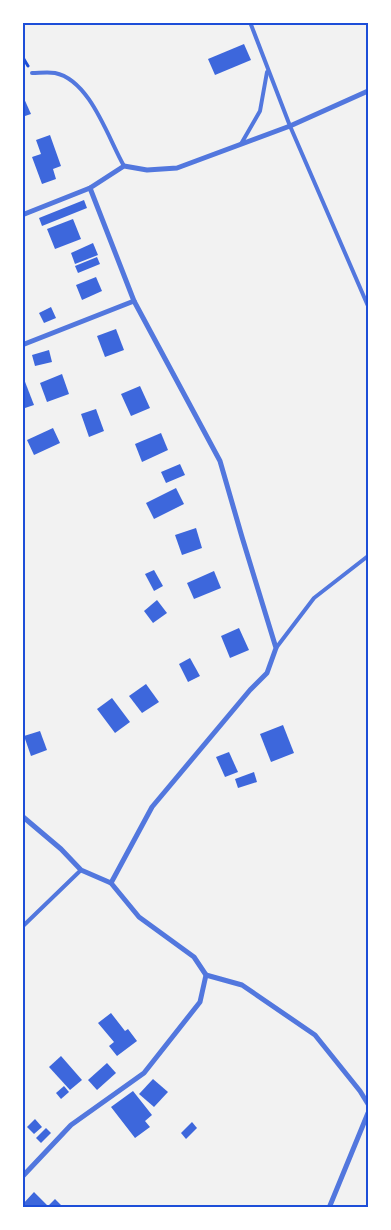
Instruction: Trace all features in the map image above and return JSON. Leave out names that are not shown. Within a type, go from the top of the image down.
[{"type":"street","points":[[22,215],[90,188],[124,166],[147,170],[177,168],[290,126],[368,91]]},
{"type":"street","points":[[90,188],[134,301],[220,461],[276,648],[267,673],[250,690],[152,807],[111,883]]},
{"type":"street","points":[[22,345],[134,301]]},
{"type":"street","points":[[22,816],[61,849],[81,870],[111,883],[138,917],[194,957],[206,975],[242,985],[315,1035],[360,1091],[368,1104]]},
{"type":"street","points":[[22,1177],[71,1125],[144,1073],[200,1002],[206,975]]},
{"type":"street","points":[[329,1208],[368,1113]]},
{"type":"lane","points":[[250,22],[290,126],[368,306]]},
{"type":"lane","points":[[241,144],[260,111],[268,70]]},
{"type":"lane","points":[[32,73],[56,73],[75,83],[96,110],[124,166]]},
{"type":"lane","points":[[276,648],[314,598],[368,556]]},
{"type":"lane","points":[[22,927],[81,870]]},
{"type":"building","points":[[244,44],[251,60],[215,75],[208,59]]},
{"type":"building","points":[[22,94],[31,114],[22,117]]},
{"type":"building","points":[[50,135],[61,166],[53,169],[56,179],[42,184],[32,157],[41,154],[36,140]]},
{"type":"building","points":[[84,200],[87,208],[42,226],[39,218]]},
{"type":"building","points":[[73,219],[81,239],[55,249],[47,229]]},
{"type":"building","points":[[93,243],[98,255],[75,264],[71,253]]},
{"type":"building","points":[[97,257],[100,264],[78,273],[75,266]]},
{"type":"building","points":[[96,277],[102,291],[82,300],[76,285]]},
{"type":"building","points":[[51,307],[56,318],[44,323],[39,313]]},
{"type":"building","points":[[116,329],[124,350],[105,357],[97,336]]},
{"type":"building","points":[[49,350],[52,362],[35,366],[32,355]]},
{"type":"building","points":[[22,374],[34,405],[22,409]]},
{"type":"building","points":[[62,374],[69,394],[47,402],[40,383]]},
{"type":"building","points":[[140,386],[150,408],[131,416],[121,394]]},
{"type":"building","points":[[96,409],[104,431],[89,437],[81,414]]},
{"type":"building","points":[[53,428],[60,443],[34,455],[27,440]]},
{"type":"building","points":[[161,433],[168,450],[142,462],[135,444]]},
{"type":"building","points":[[180,464],[185,475],[166,483],[161,472]]},
{"type":"building","points":[[176,488],[184,504],[154,519],[146,503]]},
{"type":"building","points":[[196,528],[202,548],[182,555],[175,535]]},
{"type":"building","points":[[154,570],[163,586],[154,591],[145,574]]},
{"type":"building","points":[[214,571],[221,588],[194,599],[187,583]]},
{"type":"building","points":[[157,600],[167,613],[153,623],[144,611]]},
{"type":"building","points":[[239,628],[249,650],[230,658],[221,636]]},
{"type":"building","points":[[190,658],[200,676],[188,682],[179,664]]},
{"type":"building","points":[[146,684],[159,702],[142,713],[129,696]]},
{"type":"building","points":[[112,698],[130,722],[115,733],[97,709]]},
{"type":"building","points":[[283,725],[294,753],[271,762],[260,734]]},
{"type":"building","points":[[40,731],[47,750],[31,756],[24,736]]},
{"type":"building","points":[[229,752],[238,772],[225,777],[216,757]]},
{"type":"building","points":[[254,772],[257,782],[238,788],[235,779]]},
{"type":"building","points":[[111,1013],[125,1031],[128,1029],[137,1041],[117,1056],[109,1046],[114,1042],[98,1023]]},
{"type":"building","points":[[61,1056],[82,1080],[70,1090],[49,1067]]},
{"type":"building","points":[[107,1063],[116,1073],[97,1090],[88,1080]]},
{"type":"building","points":[[153,1079],[168,1092],[154,1107],[139,1094]]},
{"type":"building","points":[[64,1086],[69,1092],[61,1099],[56,1093]]},
{"type":"building","points":[[133,1091],[152,1115],[145,1121],[150,1127],[135,1138],[111,1107]]},
{"type":"building","points":[[35,1119],[42,1127],[34,1134],[27,1127]]},
{"type":"building","points":[[192,1122],[197,1128],[186,1139],[181,1133]]},
{"type":"building","points":[[46,1128],[51,1133],[41,1143],[36,1138]]},
{"type":"building","points":[[34,1192],[48,1206],[55,1199],[64,1208],[22,1208],[22,1205]]}]
